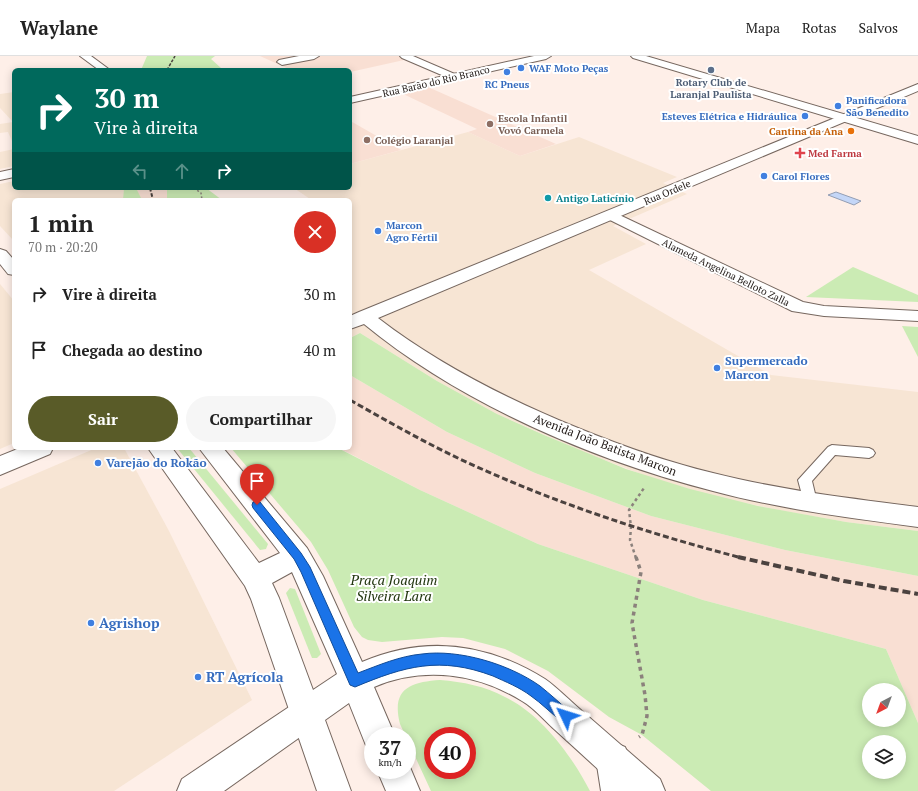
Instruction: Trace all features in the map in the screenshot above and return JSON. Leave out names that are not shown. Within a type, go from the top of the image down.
[{"type":"main road","points":[[85,56],[102,68]]},
{"type":"main road","points":[[282,62],[314,56]]},
{"type":"main road","points":[[405,56],[454,77]]},
{"type":"main road","name":"Rua Barão do Rio Branco","points":[[352,100],[546,56]]},
{"type":"main road","points":[[636,56],[918,140]]},
{"type":"main road","name":"Rua Ordele","points":[[358,320],[918,87]]},
{"type":"main road","points":[[0,176],[12,173]]},
{"type":"main road","name":"Alameda Angelina Belloto Zalla","points":[[611,215],[798,307],[824,311],[918,316]]},
{"type":"main road","points":[[0,254],[12,268]]},
{"type":"main road","name":"Avenida João Batista Marcon","points":[[358,320],[386,334],[468,387],[494,400],[553,427],[650,464],[732,488],[810,502],[918,517]]},
{"type":"main road","points":[[0,466],[37,450]]},
{"type":"main road","points":[[160,450],[255,578],[265,598],[334,791]]},
{"type":"main road","points":[[212,450],[298,556],[375,727]]},
{"type":"main road","points":[[255,578],[298,556]]},
{"type":"main road","points":[[194,791],[355,680],[388,667],[421,660],[441,658],[481,666],[516,679],[535,691],[648,791]]},
{"type":"main road","points":[[613,759],[618,791]]},
{"type":"main road","points":[[398,779],[403,791]]},
{"type":"lane","points":[[810,502],[805,480],[832,450],[869,453]]},
{"type":"path","points":[[197,190],[201,193],[202,198]]},
{"type":"path","points":[[613,759],[642,735],[647,716],[645,695],[632,624],[641,572],[630,540],[632,527],[629,510],[645,485],[650,464]]},
{"type":"shaded area","points":[[260,56],[408,56],[404,60],[352,72],[352,68],[287,68]]},
{"type":"shaded area","name":"Escola Infantil Vovó Carmela","points":[[428,87],[556,144],[520,156],[468,132],[477,129],[401,93]]},
{"type":"shaded area","points":[[12,92],[12,121],[0,108],[0,94]]},
{"type":"shaded area","points":[[12,122],[12,141],[8,132],[0,133],[0,124]]},
{"type":"shaded area","name":"Colégio Laranjal","points":[[352,122],[354,123],[401,150],[352,163]]},
{"type":"shaded area","points":[[468,132],[520,156],[579,137],[677,177],[663,183],[687,194],[613,226],[646,244],[589,270],[771,375],[918,392],[918,531],[846,522],[783,511],[712,496],[646,476],[586,453],[497,414],[437,381],[360,333],[352,337],[352,198],[309,198],[297,190],[352,190],[352,163]]},
{"type":"shaded area","points":[[12,149],[12,166],[0,169],[0,152]]},
{"type":"shaded area","points":[[12,181],[12,190],[124,190],[123,198],[12,198],[12,239],[0,226],[0,184]]},
{"type":"shaded area","points":[[124,190],[182,190],[184,198],[123,198]]},
{"type":"shaded area","points":[[0,284],[12,299],[12,444],[0,449]]},
{"type":"shaded area","points":[[352,376],[447,432],[535,473],[651,516],[785,550],[918,576],[918,723],[906,695],[906,683],[901,683],[886,649],[703,600],[538,544],[420,490],[343,450],[352,450]]},
{"type":"shaded area","points":[[91,450],[125,450],[169,531],[252,700],[114,791],[0,791],[0,489]]},
{"type":"green space","points":[[147,56],[215,56],[211,59],[221,68],[142,68]]},
{"type":"green space","points":[[124,190],[137,190],[141,198],[123,198]]},
{"type":"green space","points":[[167,190],[209,190],[219,198],[167,198]]},
{"type":"green space","points":[[853,267],[918,295],[918,302],[806,297]]},
{"type":"green space","points":[[902,326],[918,327],[918,357]]},
{"type":"green space","points":[[360,333],[437,381],[497,414],[626,469],[690,489],[758,506],[846,522],[918,531],[918,576],[785,550],[651,516],[535,473],[447,432],[352,376],[352,337]]},
{"type":"green space","points":[[179,450],[191,450],[268,544],[266,549],[260,550]]},
{"type":"green space","name":"Praça Joaquim Silveira Lara","points":[[233,450],[342,450],[420,490],[538,544],[703,600],[886,649],[901,683],[862,683],[862,727],[906,727],[906,695],[918,723],[918,791],[711,791],[642,735],[609,717],[548,671],[505,649],[463,638],[442,637],[382,642],[368,640],[362,637],[354,627],[328,570],[311,542]]},
{"type":"green space","points":[[290,588],[295,589],[321,654],[317,658],[312,658],[286,593]]},
{"type":"green space","points":[[440,680],[474,685],[497,693],[518,704],[543,725],[565,750],[590,791],[431,791],[425,779],[476,779],[476,727],[424,727],[424,776],[416,759],[416,727],[401,727],[398,712],[398,703],[401,695],[405,690],[420,683]]},
{"type":"water","points":[[836,192],[861,201],[854,205],[828,195]]},
{"type":"railway","points":[[168,68],[175,56]]},
{"type":"railway","points":[[150,190],[152,198]]},
{"type":"railway","points":[[352,401],[433,446],[547,496],[644,530],[740,557]]},
{"type":"railway","points":[[740,557],[844,581],[918,594]]},
{"type":"place","name":"WAF Moto Peças","points":[[521,68]]},
{"type":"place","name":"Rotary Club de Laranjal Paulista","points":[[711,70]]},
{"type":"place","name":"RC Pneus","points":[[507,72]]},
{"type":"place","name":"Panificadora São Benedito","points":[[838,106]]},
{"type":"place","name":"Esteves Elétrica e Hidráulica","points":[[805,116]]},
{"type":"place","name":"Escola Infantil Vovó Carmela","points":[[490,124]]},
{"type":"place","name":"Cantina da Ana","points":[[851,131]]},
{"type":"place","name":"Colégio Laranjal","points":[[367,140]]},
{"type":"place","name":"Med Farma","points":[[800,153]]},
{"type":"place","name":"Carol Flores","points":[[764,176]]},
{"type":"place","name":"Antigo Laticínio","points":[[548,198]]},
{"type":"place","name":"Marcon Agro Fértil","points":[[378,231]]},
{"type":"place","name":"Supermercado Marcon","points":[[717,368]]},
{"type":"place","name":"Varejão do Rokão","points":[[98,463]]},
{"type":"place","name":"Agrishop","points":[[91,623]]},
{"type":"place","name":"RT Agrícola","points":[[198,677]]},
{"type":"route","points":[[257,505],[298,556],[306,570],[355,680],[388,667],[421,660],[441,658],[461,661],[481,666],[516,679],[535,691],[566,716]]}]
